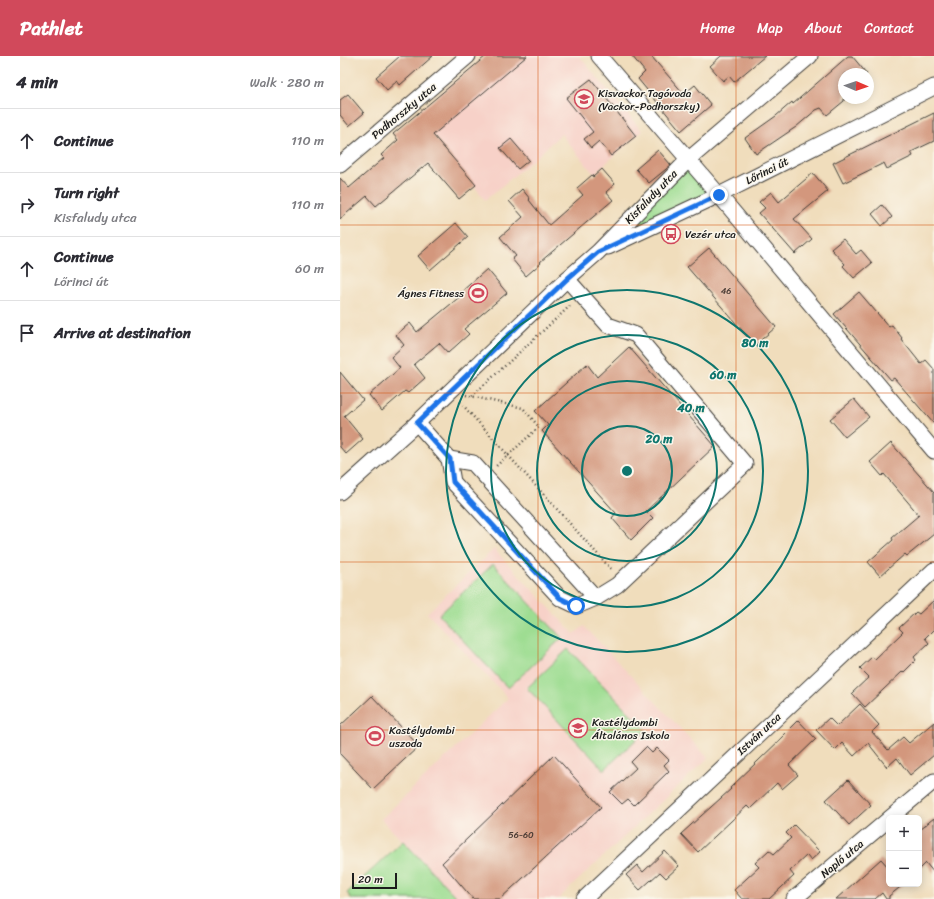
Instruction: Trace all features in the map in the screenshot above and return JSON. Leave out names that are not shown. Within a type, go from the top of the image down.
[{"type":"street","name":"Podhorszky utca","points":[[340,165],[468,56]]},
{"type":"street","points":[[599,56],[719,195],[934,451]]},
{"type":"street","name":"Kisfaludy utca","points":[[340,492],[417,423],[567,279],[598,252],[688,160],[810,56]]},
{"type":"street","name":"Lőrinci út","points":[[598,252],[719,195],[934,87]]},
{"type":"street","points":[[417,423],[450,459],[453,482],[560,598],[576,606],[596,598],[622,580],[744,464],[636,335],[608,325],[567,279]]},
{"type":"street","points":[[450,459],[473,463],[596,598]]},
{"type":"street","name":"István utca","points":[[584,899],[934,570]]},
{"type":"street","name":"Napló utca","points":[[895,815],[934,781]]},
{"type":"street","name":"Napló utca","points":[[794,899],[886,822]]},
{"type":"path","points":[[471,397],[581,296]]},
{"type":"path","points":[[450,392],[523,408],[539,427],[485,476]]},
{"type":"path","points":[[450,392],[622,580]]},
{"type":"shaded area","points":[[486,56],[579,56],[642,131],[594,174],[561,134],[533,160],[485,200],[434,135],[430,138],[412,117]]},
{"type":"shaded area","name":"Kastélydombi Általános Iskola","points":[[494,549],[574,634],[584,626],[708,758],[558,899],[458,899],[381,819],[508,698],[427,613]]},
{"type":"green space","points":[[688,160],[719,195],[598,252]]},
{"type":"green space","points":[[493,564],[562,638],[508,688],[439,615]]},
{"type":"green space","points":[[568,649],[646,730],[604,770],[527,688]]},
{"type":"green space","points":[[403,841],[458,899],[352,899],[347,893]]},
{"type":"building","points":[[400,56],[433,56],[400,85],[397,81],[387,90],[376,77]]},
{"type":"building","points":[[486,56],[527,56],[433,135],[476,185],[459,199],[428,163],[376,206],[367,196],[340,219],[340,178],[349,188],[384,158],[381,155],[398,140],[393,134]]},
{"type":"building","points":[[632,56],[651,56],[684,94],[695,85],[711,105],[681,131],[638,79],[645,72]]},
{"type":"building","points":[[721,56],[765,56],[734,82],[729,76],[723,81],[710,66]]},
{"type":"building","points":[[848,56],[852,56],[862,68],[838,68],[838,104],[840,104],[827,115],[821,108],[816,110],[796,127],[756,154],[745,138],[776,116],[792,102],[793,104]]},
{"type":"building","points":[[591,79],[636,136],[611,156],[599,141],[591,148],[584,139],[593,132],[566,98]]},
{"type":"building","points":[[348,94],[364,113],[349,126],[340,115],[340,100]]},
{"type":"building","points":[[934,113],[934,141],[911,152],[913,156],[887,169],[884,163],[843,183],[833,163]]},
{"type":"building","points":[[511,139],[529,160],[518,169],[500,148]]},
{"type":"building","points":[[658,150],[671,165],[649,183],[636,169]]},
{"type":"building","points":[[602,169],[615,184],[606,192],[613,200],[540,262],[541,263],[526,276],[512,259],[516,256],[500,237],[523,217],[509,201],[522,189],[549,225],[583,195],[577,188],[592,175],[593,177]]},
{"type":"building","points":[[813,173],[828,191],[794,219],[812,239],[795,254],[759,213],[765,208],[759,202],[771,192],[779,202]]},
{"type":"building","points":[[882,205],[892,217],[882,226],[872,214]]},
{"type":"building","points":[[456,223],[468,237],[430,270],[418,256]]},
{"type":"building","points":[[843,239],[856,254],[861,250],[872,263],[854,278],[843,266],[845,264],[831,249]]},
{"type":"building","points":[[709,248],[776,327],[755,345],[687,267]]},
{"type":"building","points":[[487,269],[507,293],[464,329],[469,334],[448,353],[439,343],[414,364],[425,378],[408,393],[405,391],[382,411],[369,395],[400,368],[391,357],[404,345],[396,335],[410,323],[417,332],[463,294],[461,292]]},
{"type":"building","points":[[859,292],[889,327],[892,325],[921,364],[926,360],[934,369],[934,424],[894,378],[891,380],[834,314]]},
{"type":"building","points":[[629,347],[715,446],[646,511],[653,518],[631,540],[612,518],[616,513],[542,431],[548,425],[535,411],[587,364],[597,377]]},
{"type":"building","points":[[340,372],[363,400],[344,416],[363,439],[346,454],[340,447]]},
{"type":"building","points":[[854,399],[869,417],[845,437],[830,419]]},
{"type":"building","points":[[891,443],[934,492],[934,534],[907,556],[905,554],[880,576],[868,562],[893,540],[892,538],[919,515],[884,474],[882,476],[870,462]]},
{"type":"building","points":[[934,600],[934,629],[925,638],[929,643],[914,657],[916,660],[903,673],[902,672],[865,707],[852,693],[869,677],[860,668],[872,657],[875,659],[903,632],[899,628],[916,612],[919,614]]},
{"type":"building","name":"Kastélydombi uszoda","points":[[372,696],[419,746],[373,789],[340,754],[340,726]]},
{"type":"building","points":[[860,704],[879,725],[872,732],[888,750],[903,737],[909,743],[934,722],[934,755],[910,775],[897,758],[887,767],[868,743],[854,756],[842,743],[835,750],[816,730],[829,718],[837,726]]},
{"type":"building","points":[[798,720],[816,739],[789,765],[798,775],[782,789],[777,783],[750,809],[747,806],[698,852],[681,834],[731,789],[730,788],[784,736],[783,735]]},
{"type":"building","points":[[646,747],[652,753],[657,748],[669,760],[664,765],[669,771],[634,805],[628,799],[622,804],[610,792],[636,768],[631,762]]},
{"type":"building","points":[[554,755],[601,807],[500,899],[473,899],[442,863]]},
{"type":"building","points":[[848,780],[871,805],[849,825],[826,800]]},
{"type":"building","points":[[934,818],[934,873],[926,863],[922,867],[922,828]]},
{"type":"building","points":[[794,825],[820,852],[811,860],[807,855],[790,871],[794,876],[769,899],[742,899],[734,890],[759,867],[755,863],[769,850],[774,854],[791,838],[786,833]]},
{"type":"building","points":[[665,851],[679,866],[666,878],[660,872],[640,890],[626,875],[637,865],[643,872]]},
{"type":"building","points":[[881,859],[886,865],[886,887],[900,887],[889,896],[889,899],[886,899],[882,893],[875,899],[836,899]]},
{"type":"place","name":"Kisvackor Tagóvoda (Vackor-Podhorszky)","points":[[584,99]]},
{"type":"place","name":"Vezér utca","points":[[671,234]]},
{"type":"place","name":"Ágnes Fitness","points":[[478,293]]},
{"type":"place","name":"Kastélydombi Általános Iskola","points":[[578,728]]},
{"type":"place","name":"Kastélydombi uszoda","points":[[375,736]]},
{"type":"route","points":[[576,606],[560,598],[453,482],[450,459],[417,423],[567,279],[598,252],[719,195]]}]
